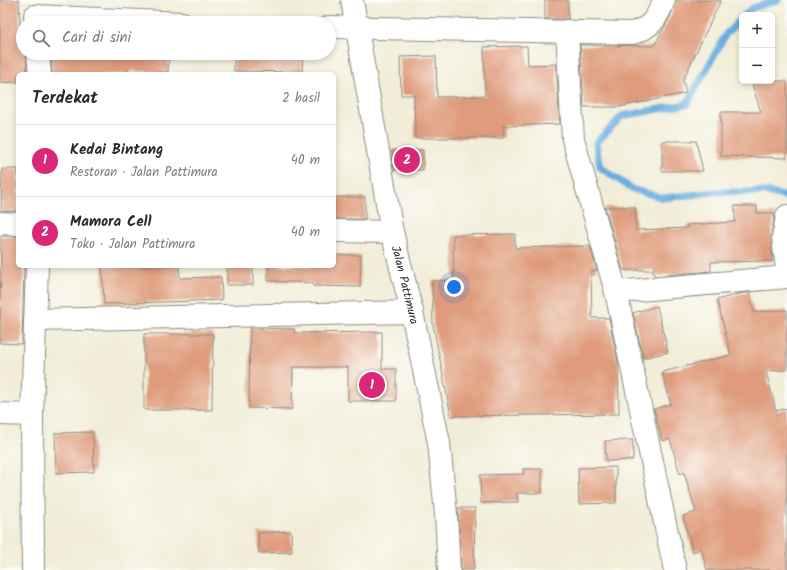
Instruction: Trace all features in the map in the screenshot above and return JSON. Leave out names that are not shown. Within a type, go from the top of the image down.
[{"type":"street","name":"Jalan Pattimura","points":[[352,0],[392,232],[412,312],[438,443],[446,506],[449,570]]},
{"type":"street","points":[[336,27],[632,33],[641,31],[648,27],[658,14],[664,0]]},
{"type":"street","points":[[35,13],[79,16]]},
{"type":"street","points":[[567,31],[573,139],[616,292],[675,570]]},
{"type":"street","points":[[39,60],[40,72]]},
{"type":"street","points":[[786,218],[783,238],[787,269]]},
{"type":"street","points":[[0,223],[16,224]]},
{"type":"street","points":[[336,231],[392,232]]},
{"type":"street","points":[[33,570],[32,414],[37,268]]},
{"type":"street","points":[[616,292],[787,277]]},
{"type":"street","points":[[35,320],[412,312]]},
{"type":"street","points":[[0,414],[32,414]]},
{"type":"building","points":[[0,0],[19,0],[20,16],[16,16],[16,60],[26,60],[27,72],[16,72],[16,82],[0,83]]},
{"type":"building","points":[[545,0],[568,0],[568,19],[545,19]]},
{"type":"building","points":[[676,0],[721,0],[683,80],[686,93],[619,107],[584,107],[580,45],[654,46],[670,17]]},
{"type":"building","points":[[527,46],[528,65],[556,64],[560,124],[503,126],[504,138],[415,138],[414,95],[401,95],[400,57],[436,56],[437,97],[485,96],[484,47]]},
{"type":"building","points":[[51,60],[169,60],[168,72],[52,72]]},
{"type":"building","points":[[234,60],[303,60],[302,72],[234,71]]},
{"type":"building","points":[[775,81],[787,81],[787,158],[721,156],[721,112],[761,112],[752,84],[775,84]]},
{"type":"building","points":[[662,141],[696,141],[703,171],[662,171]]},
{"type":"building","points":[[392,150],[423,150],[423,170],[394,170]]},
{"type":"building","points":[[2,169],[16,169],[16,211],[1,211]]},
{"type":"building","points":[[336,197],[365,197],[365,219],[336,219]]},
{"type":"building","points":[[735,206],[757,206],[757,213],[775,213],[771,236],[773,261],[711,262],[711,271],[654,276],[653,270],[623,270],[605,207],[635,207],[636,230],[687,228],[687,225],[735,222]]},
{"type":"building","points":[[515,234],[515,248],[590,246],[597,271],[591,271],[592,318],[609,318],[618,362],[619,414],[451,416],[433,324],[432,281],[454,280],[453,235]]},
{"type":"building","points":[[1,236],[16,236],[16,268],[24,268],[22,344],[0,343]]},
{"type":"building","points":[[336,255],[361,255],[360,287],[313,286],[313,283],[268,281],[268,268],[336,268]]},
{"type":"building","points":[[102,268],[179,268],[180,278],[221,277],[222,300],[104,304]]},
{"type":"building","points":[[227,268],[253,268],[253,285],[227,285]]},
{"type":"building","points":[[742,293],[749,293],[754,312],[787,310],[787,370],[766,371],[776,411],[787,408],[787,570],[707,570],[701,549],[693,552],[683,516],[696,512],[684,472],[680,474],[670,439],[662,441],[654,409],[671,404],[662,372],[731,355],[717,300]]},
{"type":"building","points":[[657,306],[668,352],[643,358],[633,313]]},
{"type":"building","points":[[250,328],[294,329],[294,333],[382,332],[382,369],[396,369],[396,401],[348,401],[348,367],[293,367],[292,409],[249,408]]},
{"type":"building","points":[[144,334],[213,334],[212,410],[144,410]]},
{"type":"building","points":[[93,432],[94,472],[56,473],[55,433]]},
{"type":"building","points":[[633,440],[633,460],[606,461],[605,441]]},
{"type":"building","points":[[616,467],[616,503],[579,504],[578,468]]},
{"type":"building","points":[[523,469],[542,469],[542,493],[517,493],[518,502],[481,503],[480,475],[524,474]]},
{"type":"building","points":[[458,508],[475,508],[474,570],[461,570]]},
{"type":"building","points":[[291,531],[292,552],[259,553],[258,533]]},
{"type":"waterway","points":[[748,12],[752,8],[778,0]]},
{"type":"waterway","points":[[739,21],[726,34],[687,104],[622,116],[596,143],[600,167],[632,189],[663,198],[715,192],[767,192],[787,197]]},
{"type":"place","name":"Mamora Cell","points":[[407,160]]},
{"type":"place","name":"Kedai Bintang","points":[[372,385]]}]
